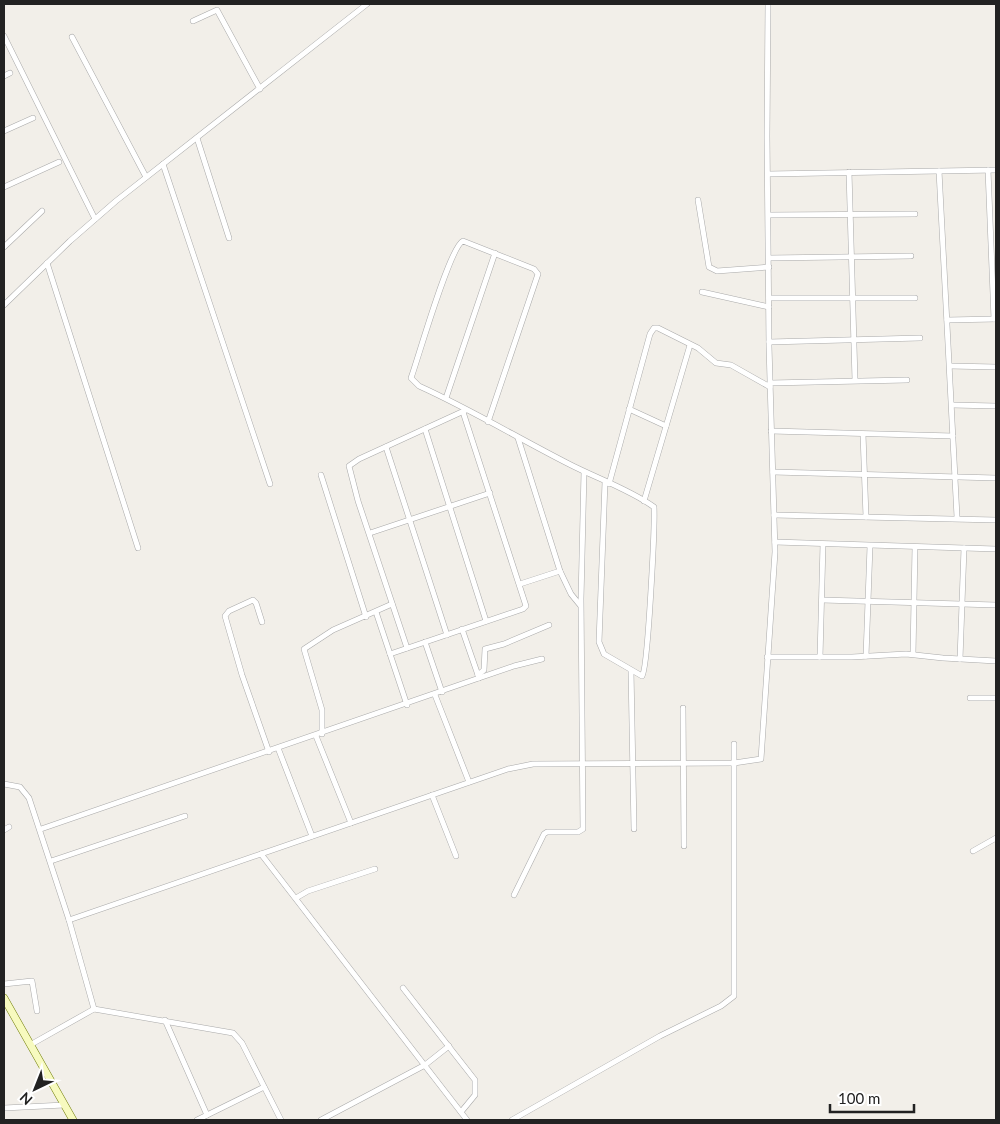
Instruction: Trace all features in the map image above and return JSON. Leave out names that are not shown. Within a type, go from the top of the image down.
[{"type":"street","points":[[4,305],[95,219],[367,4]]},
{"type":"street","points":[[69,920],[508,769],[533,764],[734,763],[758,761],[761,759],[775,542],[769,342],[768,4]]},
{"type":"street","points":[[193,21],[217,10],[260,88]]},
{"type":"street","points":[[4,36],[95,219]]},
{"type":"street","points":[[72,36],[146,177]]},
{"type":"street","points":[[4,76],[10,73]]},
{"type":"street","points":[[4,131],[33,118]]},
{"type":"street","points":[[197,138],[229,238]]},
{"type":"street","points":[[4,186],[59,162]]},
{"type":"street","points":[[163,164],[270,484]]},
{"type":"street","points":[[947,320],[995,319],[988,170]]},
{"type":"street","points":[[768,174],[996,170]]},
{"type":"street","points":[[940,171],[957,517]]},
{"type":"street","points":[[849,172],[855,380]]},
{"type":"street","points":[[698,200],[709,267],[717,271],[769,267]]},
{"type":"street","points":[[4,247],[42,211]]},
{"type":"street","points":[[769,215],[915,214]]},
{"type":"street","points":[[488,422],[538,274],[534,269],[495,253],[470,243],[459,242],[439,293],[412,378],[419,386],[446,398],[465,411],[584,472],[607,483],[644,501],[655,509],[648,647],[644,675],[639,676],[604,654],[599,642],[607,483],[654,328],[658,328],[698,348],[716,363],[730,364],[770,385],[855,380],[907,380]]},
{"type":"street","points":[[446,398],[495,253]]},
{"type":"street","points":[[769,258],[911,256]]},
{"type":"street","points":[[47,263],[138,548]]},
{"type":"street","points":[[702,292],[769,306]]},
{"type":"street","points":[[769,298],[915,298]]},
{"type":"street","points":[[769,342],[920,338]]},
{"type":"street","points":[[644,501],[690,344]]},
{"type":"street","points":[[950,366],[996,367]]},
{"type":"street","points":[[952,405],[996,406]]},
{"type":"street","points":[[629,409],[666,426]]},
{"type":"street","points":[[407,648],[349,466],[351,463],[465,411]]},
{"type":"street","points":[[390,654],[524,608],[525,603],[520,584],[465,411]]},
{"type":"street","points":[[425,429],[486,621]]},
{"type":"street","points":[[771,431],[953,436]]},
{"type":"street","points":[[863,434],[866,517]]},
{"type":"street","points":[[518,437],[560,571],[571,594],[581,605]]},
{"type":"street","points":[[386,447],[447,635]]},
{"type":"street","points":[[514,895],[544,834],[547,832],[578,832],[583,829],[581,605],[584,472]]},
{"type":"street","points":[[773,472],[996,478]]},
{"type":"street","points":[[321,474],[366,617]]},
{"type":"street","points":[[370,533],[490,492]]},
{"type":"street","points":[[774,515],[957,517],[996,520]]},
{"type":"street","points":[[775,542],[996,549]]},
{"type":"street","points":[[820,657],[823,544]]},
{"type":"street","points":[[866,656],[870,546]]},
{"type":"street","points":[[913,654],[915,547]]},
{"type":"street","points":[[960,659],[964,548]]},
{"type":"street","points":[[520,584],[560,571]]},
{"type":"street","points":[[822,600],[996,605]]},
{"type":"street","points":[[262,622],[254,601],[229,610],[225,616],[242,675],[269,752]]},
{"type":"street","points":[[352,823],[319,735],[322,710],[304,649],[333,630],[392,604]]},
{"type":"street","points":[[376,612],[407,705]]},
{"type":"street","points":[[478,677],[484,670],[485,649],[504,644],[550,625]]},
{"type":"street","points":[[462,629],[478,677]]},
{"type":"street","points":[[425,642],[442,692]]},
{"type":"street","points":[[767,657],[913,654],[960,659],[996,660]]},
{"type":"street","points":[[41,830],[407,705],[478,677],[542,659]]},
{"type":"street","points":[[631,671],[634,829]]},
{"type":"street","points":[[435,695],[469,782]]},
{"type":"street","points":[[970,698],[996,698]]},
{"type":"street","points":[[683,708],[684,846]]},
{"type":"street","points":[[512,1120],[660,1036],[721,1006],[734,996],[734,744]]},
{"type":"street","points":[[278,748],[312,836]]},
{"type":"street","points":[[4,784],[13,784],[25,791],[41,830],[94,1009]]},
{"type":"street","points":[[432,795],[456,856]]},
{"type":"street","points":[[51,861],[185,816]]},
{"type":"street","points":[[4,830],[10,827]]},
{"type":"street","points":[[972,852],[996,838]]},
{"type":"street","points":[[261,854],[467,1120]]},
{"type":"street","points":[[296,898],[308,891],[375,870]]},
{"type":"street","points":[[4,984],[32,982],[38,1010]]},
{"type":"street","points":[[403,988],[472,1075],[476,1088],[475,1095],[461,1112]]},
{"type":"street","points":[[4,998],[73,1120]]},
{"type":"street","points":[[30,1045],[94,1009],[165,1020],[236,1035],[281,1120]]},
{"type":"street","points":[[165,1020],[207,1115]]},
{"type":"street","points":[[321,1120],[425,1065],[449,1046]]},
{"type":"street","points":[[197,1120],[264,1086]]},
{"type":"street","points":[[4,1108],[64,1105]]}]
